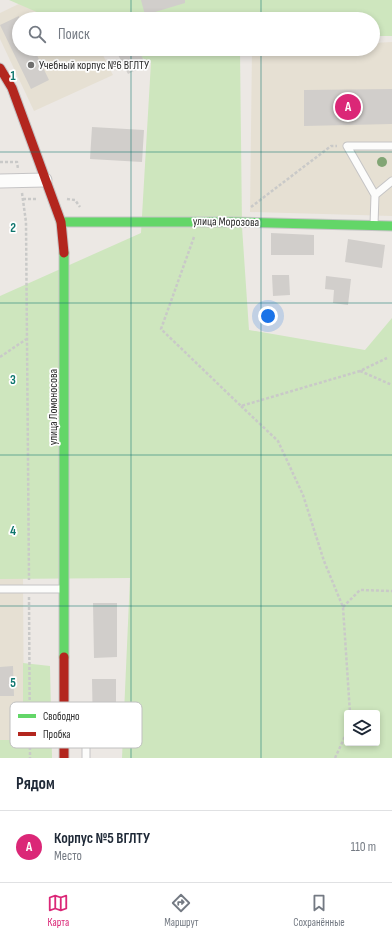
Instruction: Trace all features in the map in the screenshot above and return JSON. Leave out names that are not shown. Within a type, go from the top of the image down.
[{"type":"main road","name":"улица Ломоносова","points":[[0,68],[12,88],[60,222],[65,258],[64,702]]},
{"type":"main road","name":"улица Морозова","points":[[60,222],[200,222],[392,226]]},
{"type":"street","points":[[0,181],[45,180]]},
{"type":"lane","points":[[347,146],[392,146]]},
{"type":"lane","points":[[347,146],[376,195],[374,226]]},
{"type":"lane","points":[[376,195],[392,181]]},
{"type":"lane","points":[[0,589],[64,589]]},
{"type":"path","points":[[250,207],[331,146],[347,146]]},
{"type":"path","points":[[0,162],[17,162],[26,222],[30,702]]},
{"type":"path","points":[[200,222],[161,329],[278,441],[303,495],[324,561],[343,607],[350,710]]},
{"type":"path","points":[[0,357],[28,338]]},
{"type":"path","points":[[241,406],[360,371],[387,358]]},
{"type":"path","points":[[360,371],[392,385]]},
{"type":"path","points":[[343,607],[360,590],[392,591]]},
{"type":"path","points":[[335,758],[344,738]]},
{"type":"path","points":[[30,748],[30,758]]},
{"type":"shaded area","points":[[27,0],[64,12],[12,12],[12,56],[104,56],[113,75],[34,111],[0,39],[0,13]]},
{"type":"shaded area","points":[[392,42],[392,216],[250,212],[252,56],[380,56],[380,43]]},
{"type":"shaded area","points":[[0,576],[23,576],[24,702],[10,702],[10,740],[0,740]]},
{"type":"green space","points":[[9,0],[392,0],[392,36],[380,36],[380,12],[37,12]]},
{"type":"green space","points":[[138,56],[240,56],[242,227],[249,330],[365,350],[392,318],[392,758],[122,758],[122,748],[142,748],[142,702],[124,702],[130,578],[0,579],[0,296],[141,233],[151,62]]},
{"type":"green space","points":[[23,663],[50,666],[51,702],[23,702]]},
{"type":"green space","points":[[0,740],[10,740],[10,748],[52,748],[52,758],[0,758]]},
{"type":"building","points":[[141,0],[185,0],[185,3],[155,12],[144,12]]},
{"type":"building","name":"Учебный корпус №6 ВГЛТУ","points":[[12,19],[12,50],[0,25]]},
{"type":"building","name":"Учебный корпус №6 ВГЛТУ","points":[[15,56],[37,56],[49,80],[31,89]]},
{"type":"building","points":[[119,56],[142,56],[146,65],[128,74]]},
{"type":"building","points":[[392,89],[392,124],[304,126],[304,90]]},
{"type":"building","points":[[92,127],[144,130],[142,162],[90,159]]},
{"type":"building","points":[[271,233],[314,235],[314,255],[271,255]]},
{"type":"building","points":[[348,239],[385,245],[382,268],[345,262]]},
{"type":"building","points":[[272,275],[289,275],[290,295],[273,296]]},
{"type":"building","points":[[326,276],[351,279],[348,305],[333,303],[334,290],[325,289]]},
{"type":"building","points":[[93,603],[117,603],[117,657],[94,658]]},
{"type":"building","points":[[13,666],[14,696],[0,696],[0,667]]},
{"type":"building","points":[[92,679],[116,679],[116,702],[92,702]]},
{"type":"traffic: fast","points":[[61,222],[232,222],[392,226]]},
{"type":"traffic: fast","points":[[64,253],[64,657]]},
{"type":"traffic: jam","points":[[0,68],[12,88],[61,222],[64,253]]},
{"type":"traffic: jam","points":[[64,657],[64,702]]},
{"type":"traffic: jam","points":[[64,748],[64,758]]},
{"type":"place","name":"Учебный корпус №6 ВГЛТУ","points":[[31,65]]},
{"type":"place","name":"Корпус №5 ВГЛТУ","points":[[348,107]]}]
